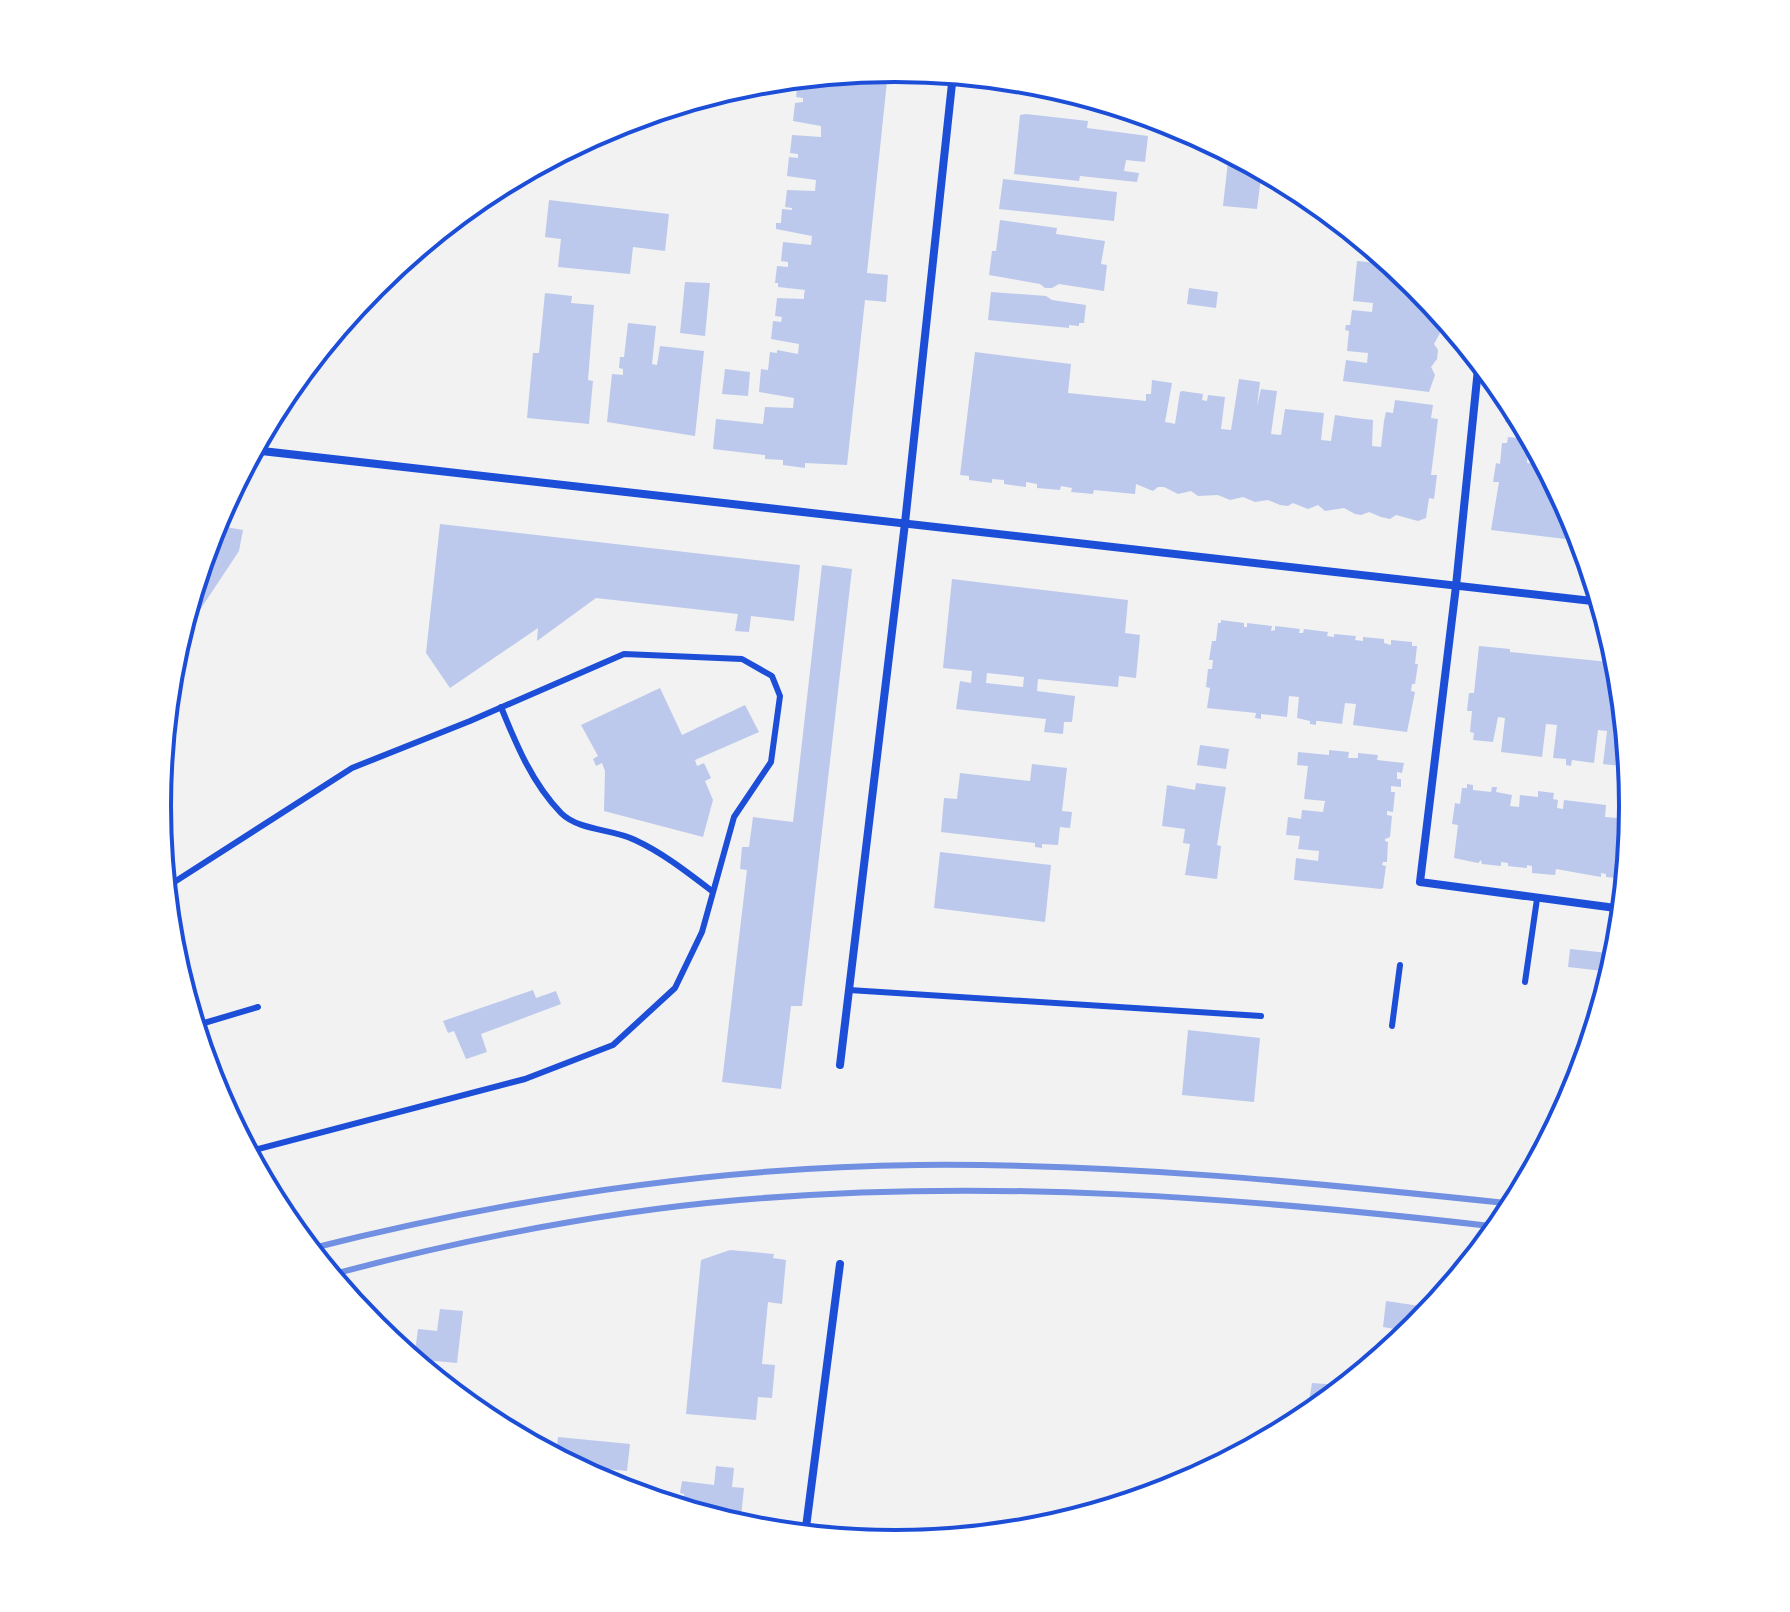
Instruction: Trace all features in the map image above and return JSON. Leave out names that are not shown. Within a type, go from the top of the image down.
[{"type":"street","points":[[840,1065],[905,523],[952,85]]},
{"type":"street","points":[[1477,376],[1456,586],[1420,882],[1612,908]]},
{"type":"street","points":[[264,451],[1589,601]]},
{"type":"street","points":[[806,1525],[840,1264]]},
{"type":"lane","points":[[175,881],[352,768],[624,654],[742,659],[772,676],[780,696],[771,762],[734,817],[702,932],[675,988],[613,1045],[525,1079],[258,1149]]},
{"type":"lane","points":[[501,707],[523,759],[563,815],[590,827],[632,838],[662,854],[712,891]]},
{"type":"lane","points":[[1525,982],[1537,899]]},
{"type":"lane","points":[[1392,1026],[1400,965]]},
{"type":"lane","points":[[849,990],[1261,1016]]},
{"type":"lane","points":[[204,1023],[258,1007]]},
{"type":"building","points":[[887,82],[867,273],[888,275],[886,302],[865,300],[847,465],[805,463],[805,468],[783,465],[783,460],[765,459],[765,455],[713,449],[716,419],[763,424],[765,407],[793,408],[794,398],[759,392],[761,369],[768,370],[770,352],[777,353],[777,350],[798,354],[799,344],[771,339],[773,321],[781,322],[782,317],[775,316],[777,298],[804,299],[805,290],[778,287],[775,283],[777,266],[788,267],[788,262],[781,261],[783,242],[811,245],[812,236],[776,229],[776,223],[781,223],[782,209],[792,210],[785,207],[787,190],[815,191],[816,180],[787,176],[789,157],[798,158],[798,154],[790,153],[792,135],[821,137],[821,126],[793,121],[795,103],[803,102],[803,98],[796,97],[797,89],[800,88]]},
{"type":"building","points":[[1020,115],[1088,121],[1087,128],[1148,136],[1145,162],[1126,160],[1124,171],[1139,173],[1137,182],[1080,176],[1079,181],[1014,174]]},
{"type":"building","points":[[1228,164],[1260,181],[1257,209],[1223,206]]},
{"type":"building","points":[[1003,179],[1117,192],[1114,221],[999,209]]},
{"type":"building","points":[[549,200],[669,214],[665,251],[633,247],[630,274],[558,267],[561,239],[545,237]]},
{"type":"building","points":[[1000,220],[1057,228],[1056,234],[1105,241],[1101,264],[1107,265],[1104,291],[1059,284],[1045,288],[1040,284],[989,275]]},
{"type":"building","points":[[1357,261],[1373,262],[1440,331],[1434,344],[1438,350],[1437,359],[1431,367],[1435,375],[1429,392],[1343,381],[1346,360],[1367,363],[1368,353],[1347,351],[1349,331],[1345,330],[1346,325],[1350,325],[1352,310],[1372,312],[1373,303],[1353,301]]},
{"type":"building","points":[[685,282],[710,283],[705,336],[680,333]]},
{"type":"building","points":[[1189,288],[1218,292],[1216,308],[1187,304]]},
{"type":"building","points":[[991,292],[1046,296],[1052,300],[1086,305],[1084,323],[1069,325],[1069,328],[988,320]]},
{"type":"building","points":[[545,293],[572,296],[571,303],[594,305],[588,380],[593,381],[589,424],[527,418],[533,353],[539,353]]},
{"type":"building","points":[[628,323],[656,326],[652,364],[657,365],[660,346],[704,351],[695,436],[607,422],[612,374],[623,375],[623,369],[619,368],[620,357],[624,357]]},
{"type":"building","points":[[975,352],[1071,364],[1068,393],[1146,401],[1146,394],[1151,394],[1152,380],[1172,383],[1165,422],[1175,424],[1182,391],[1203,394],[1202,400],[1207,401],[1208,395],[1225,397],[1221,429],[1231,430],[1239,379],[1260,382],[1257,406],[1261,389],[1277,391],[1271,434],[1281,435],[1285,409],[1324,413],[1321,440],[1331,441],[1335,415],[1373,420],[1372,446],[1381,447],[1386,412],[1393,413],[1395,400],[1433,405],[1431,418],[1438,419],[1431,475],[1437,475],[1434,499],[1429,498],[1426,518],[1418,521],[1396,515],[1390,519],[1369,512],[1355,514],[1344,508],[1325,511],[1318,505],[1308,509],[1293,503],[1288,506],[1268,500],[1255,502],[1243,497],[1230,500],[1218,495],[1198,496],[1191,491],[1178,494],[1164,487],[1153,491],[1136,484],[1135,494],[1094,490],[1093,494],[1071,492],[1072,488],[1061,486],[1060,490],[1037,488],[1037,484],[1026,482],[1026,487],[1004,484],[1004,480],[992,479],[992,483],[969,480],[969,476],[960,475]]},
{"type":"building","points":[[725,369],[750,372],[748,396],[722,394]]},
{"type":"building","points":[[1508,437],[1518,438],[1527,454],[1527,463],[1532,464],[1568,539],[1491,530],[1499,482],[1493,482],[1496,463],[1500,464],[1502,443],[1507,443]]},
{"type":"building","points":[[440,524],[800,565],[794,621],[751,616],[749,632],[735,631],[738,614],[596,598],[537,641],[538,628],[450,688],[426,653]]},
{"type":"building","points":[[227,527],[243,530],[239,551],[198,614]]},
{"type":"building","points":[[822,565],[852,569],[802,1006],[791,1006],[781,1089],[722,1082],[747,870],[740,869],[742,847],[749,847],[753,817],[793,822]]},
{"type":"building","points":[[952,579],[1128,600],[1125,633],[1140,635],[1136,678],[1119,676],[1118,687],[1038,679],[1037,691],[1075,696],[1072,722],[1064,722],[1063,734],[1044,732],[1046,719],[956,709],[960,681],[971,683],[972,671],[943,668]],"holes":[[[987,673],[1024,677],[1023,687],[986,683]]]},
{"type":"building","points":[[1221,620],[1244,623],[1244,627],[1247,623],[1272,626],[1271,631],[1275,630],[1275,626],[1300,629],[1299,633],[1303,633],[1304,629],[1328,632],[1327,636],[1334,637],[1334,634],[1356,636],[1355,640],[1363,641],[1363,637],[1384,639],[1384,643],[1391,645],[1391,640],[1412,642],[1412,646],[1417,646],[1415,664],[1418,664],[1415,684],[1412,684],[1411,691],[1415,692],[1407,732],[1353,725],[1356,704],[1345,703],[1342,724],[1316,721],[1316,725],[1310,724],[1310,721],[1297,718],[1299,697],[1289,696],[1287,717],[1261,714],[1261,719],[1255,718],[1256,713],[1207,708],[1210,688],[1206,687],[1208,669],[1212,669],[1213,660],[1209,660],[1212,641],[1216,641]]},
{"type":"building","points":[[1479,646],[1604,662],[1613,711],[1617,766],[1603,764],[1607,731],[1598,730],[1594,763],[1572,760],[1571,766],[1566,765],[1566,759],[1553,758],[1557,725],[1546,724],[1542,757],[1501,752],[1505,718],[1498,717],[1493,742],[1473,740],[1474,733],[1470,732],[1472,711],[1467,711],[1469,693],[1474,693]]},
{"type":"building","points":[[660,688],[682,735],[745,705],[759,732],[695,760],[697,766],[704,763],[711,778],[705,781],[713,800],[703,837],[604,811],[605,771],[602,763],[596,766],[593,759],[598,756],[581,725]]},
{"type":"building","points":[[1200,745],[1229,749],[1226,769],[1197,765]]},
{"type":"building","points":[[1329,750],[1349,752],[1348,758],[1358,758],[1358,753],[1378,755],[1377,760],[1404,763],[1402,773],[1397,772],[1401,787],[1391,786],[1391,792],[1395,792],[1393,812],[1387,811],[1387,815],[1392,816],[1390,837],[1385,839],[1388,842],[1387,862],[1382,865],[1386,866],[1381,889],[1294,880],[1296,858],[1318,861],[1319,851],[1298,849],[1300,836],[1286,835],[1288,817],[1301,819],[1302,810],[1323,812],[1325,801],[1304,799],[1308,766],[1297,765],[1298,752],[1329,755]]},
{"type":"building","points":[[1032,764],[1067,768],[1062,811],[1072,812],[1070,828],[1060,827],[1058,845],[1042,844],[1042,848],[1035,847],[1035,843],[941,832],[944,798],[957,799],[960,773],[1030,781]]},
{"type":"building","points":[[1196,783],[1226,787],[1217,845],[1221,846],[1217,879],[1185,875],[1190,844],[1183,843],[1185,829],[1162,826],[1167,785],[1195,790]]},
{"type":"building","points":[[1467,784],[1473,785],[1473,790],[1491,792],[1492,787],[1497,787],[1496,792],[1512,795],[1510,806],[1519,807],[1520,795],[1538,797],[1538,791],[1554,793],[1553,799],[1558,800],[1557,808],[1563,809],[1564,800],[1606,805],[1605,817],[1618,818],[1619,814],[1615,878],[1601,873],[1601,877],[1556,869],[1555,875],[1532,873],[1532,866],[1527,865],[1527,868],[1508,866],[1508,863],[1501,862],[1501,866],[1482,864],[1481,860],[1478,863],[1454,858],[1458,825],[1452,824],[1455,803],[1460,804],[1462,788],[1467,788]]},
{"type":"building","points":[[940,852],[1051,865],[1045,922],[934,908]]},
{"type":"building","points":[[1570,949],[1604,953],[1599,971],[1568,967]]},
{"type":"building","points":[[533,990],[536,998],[556,991],[561,1004],[481,1034],[487,1052],[466,1059],[454,1031],[448,1033],[443,1021]]},
{"type":"building","points":[[1188,1030],[1260,1038],[1254,1102],[1182,1095]]},
{"type":"building","points":[[730,1250],[774,1254],[773,1258],[786,1260],[782,1304],[768,1302],[762,1364],[775,1365],[772,1398],[758,1397],[756,1420],[686,1414],[701,1260]]},
{"type":"building","points":[[1386,1301],[1418,1306],[1395,1329],[1383,1327]]},
{"type":"building","points":[[440,1309],[463,1311],[457,1363],[431,1361],[416,1348],[418,1329],[437,1331]]},
{"type":"building","points":[[1312,1383],[1330,1384],[1309,1399]]},
{"type":"building","points":[[558,1437],[630,1444],[627,1471],[606,1469],[557,1446]]},
{"type":"building","points":[[716,1466],[734,1468],[732,1487],[744,1488],[741,1513],[684,1498],[684,1494],[680,1493],[682,1481],[714,1485]]},
{"type":"railway","points":[[320,1246],[459,1215],[611,1189],[687,1179],[841,1167],[1068,1167],[1291,1182],[1500,1203]]},
{"type":"railway","points":[[342,1272],[482,1239],[584,1220],[687,1205],[834,1194],[930,1191],[1120,1194],[1310,1207],[1484,1225]]}]
